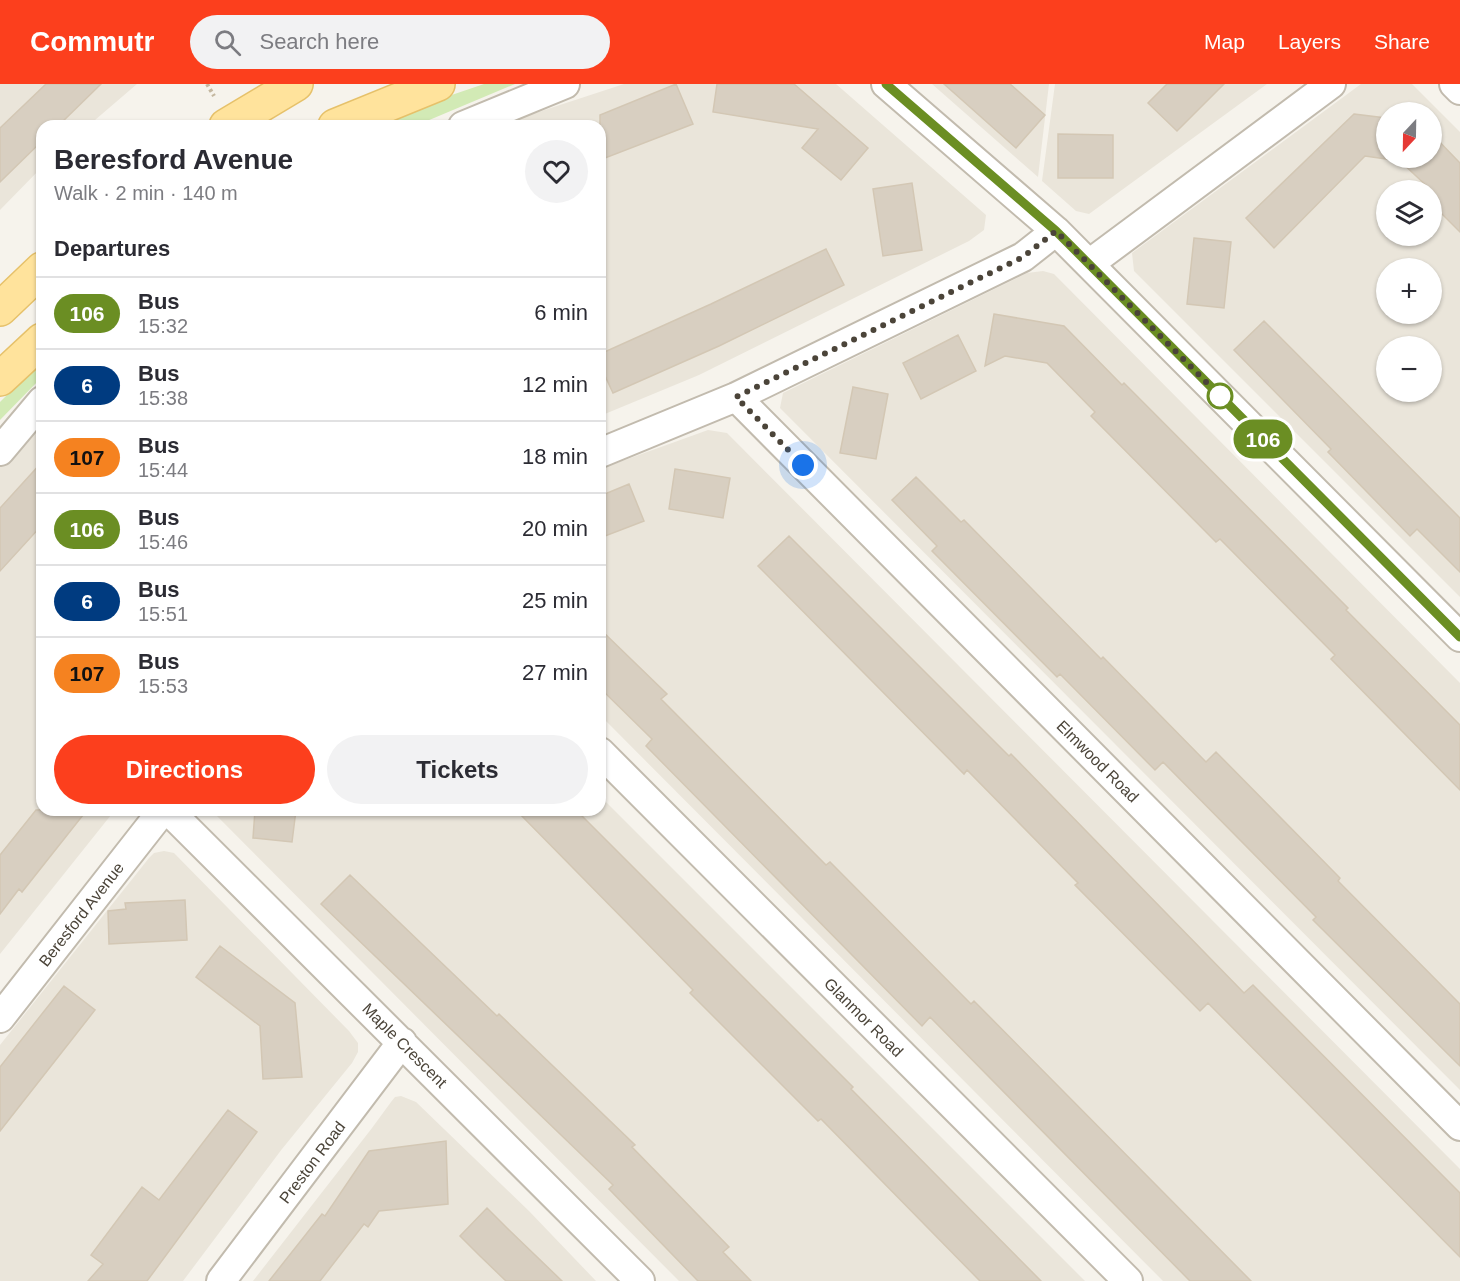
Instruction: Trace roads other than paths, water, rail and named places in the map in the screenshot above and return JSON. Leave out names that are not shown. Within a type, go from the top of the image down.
[{"type":"main road","points":[[236,120],[296,84]]},
{"type":"main road","points":[[350,120],[438,84]]},
{"type":"main road","points":[[0,309],[36,275]]},
{"type":"main road","points":[[0,379],[36,346]]},
{"type":"street","points":[[478,120],[565,84]]},
{"type":"street","points":[[886,84],[1056,231],[1460,637]]},
{"type":"street","points":[[1089,264],[1331,84]]},
{"type":"street","points":[[1454,84],[1460,90]]},
{"type":"street","points":[[606,451],[736,397],[1023,257],[1056,231]]},
{"type":"street","name":"Elmwood Road","points":[[736,397],[1460,1126]]},
{"type":"street","points":[[0,451],[36,408]]},
{"type":"street","name":"Glanmor Road","points":[[606,758],[1128,1281]]},
{"type":"street","name":"Beresford Avenue","points":[[0,1018],[158,816]]},
{"type":"street","name":"Maple Crescent","points":[[174,816],[640,1281]]},
{"type":"street","name":"Preston Road","points":[[221,1281],[402,1042]]}]
